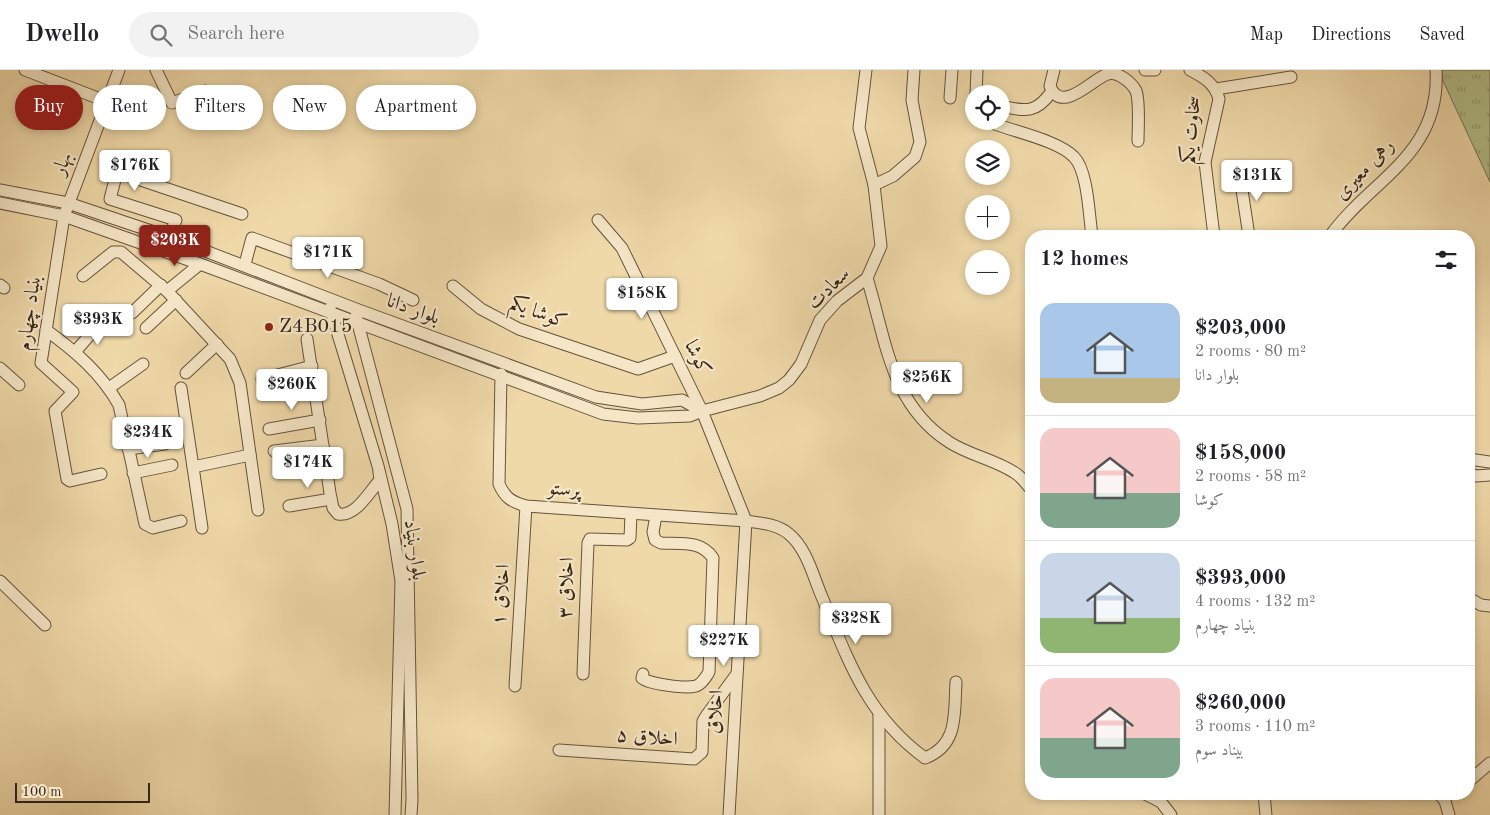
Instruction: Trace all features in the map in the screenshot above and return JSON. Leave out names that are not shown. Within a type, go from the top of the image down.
[{"type":"street","points":[[25,70],[93,96]]},
{"type":"street","name":"بهار","points":[[114,85],[119,70]]},
{"type":"street","points":[[156,70],[172,103],[176,102]]},
{"type":"street","name":"سعادت","points":[[702,411],[760,396],[779,388],[801,364],[820,320],[837,301],[867,278],[881,246],[874,185],[859,128],[866,70]]},
{"type":"street","points":[[874,185],[892,176],[915,157],[920,142],[912,100],[914,70]]},
{"type":"street","points":[[950,98],[952,70]]},
{"type":"street","points":[[976,85],[977,70]]},
{"type":"street","points":[[1054,70],[1050,86],[1052,91],[1057,95],[1070,96],[1108,74],[1117,74],[1136,92],[1138,141]]},
{"type":"street","points":[[1144,70],[1150,72],[1155,70]]},
{"type":"street","name":"سخاوت یکم","points":[[1190,70],[1204,77],[1216,89],[1218,99],[1205,162],[1213,230]]},
{"type":"street","name":"رهی معیری","points":[[1334,230],[1396,170],[1429,123],[1437,87],[1436,70]]},
{"type":"street","points":[[1216,89],[1291,77]]},
{"type":"street","points":[[1010,108],[1017,110],[1032,109],[1043,104],[1052,91]]},
{"type":"street","points":[[1010,129],[1063,148],[1075,158],[1084,180],[1091,230]]},
{"type":"street","name":"بهار","points":[[64,216],[97,130]]},
{"type":"street","points":[[169,237],[176,220],[110,199],[117,172],[242,214]]},
{"type":"street","points":[[1236,174],[1242,190],[1249,230]]},
{"type":"street","name":"بلوار دانا","points":[[0,190],[68,203],[169,237],[244,264],[356,309],[596,397],[627,403],[682,400],[702,411]]},
{"type":"street","name":"بلوار دانا","points":[[0,203],[64,216],[330,311],[501,374],[602,414],[638,418],[690,416],[702,411]]},
{"type":"street","name":"بنیاد چهارم","points":[[64,216],[41,363],[73,392],[55,411],[65,474],[70,481],[101,474]]},
{"type":"street","name":"کوشا","points":[[598,220],[622,248],[702,411]]},
{"type":"street","points":[[244,264],[252,238],[379,284],[413,300]]},
{"type":"street","points":[[83,276],[118,250],[164,288],[230,358],[240,382],[258,510]]},
{"type":"street","points":[[132,313],[164,288],[200,264]]},
{"type":"street","points":[[867,278],[892,368],[902,392],[919,415],[948,442],[1018,475],[1025,483]]},
{"type":"street","name":"کوشا یکم","points":[[453,286],[481,310],[519,329],[638,368],[675,356]]},
{"type":"street","name":"بلوار بنیاد","points":[[331,299],[330,311],[378,466],[392,524],[401,580],[395,815]]},
{"type":"street","points":[[146,328],[176,300]]},
{"type":"street","name":"بلوار بنیاد","points":[[356,309],[356,322],[407,509],[411,815]]},
{"type":"street","points":[[75,352],[101,322]]},
{"type":"street","points":[[46,330],[75,352],[109,388],[119,405],[145,524],[153,528],[181,521]]},
{"type":"street","points":[[307,339],[331,499],[333,508],[338,514],[345,515],[354,510],[380,480],[378,466]]},
{"type":"street","points":[[186,373],[216,344]]},
{"type":"street","points":[[109,388],[143,364]]},
{"type":"street","points":[[262,379],[312,366]]},
{"type":"street","points":[[0,368],[18,385]]},
{"type":"street","name":"پرستو","points":[[501,374],[499,484],[504,495],[511,502],[526,506],[746,521],[776,526],[796,541],[804,554],[864,693],[879,713],[909,746],[925,758],[938,753],[952,734],[956,682]]},
{"type":"street","points":[[181,388],[202,528]]},
{"type":"street","points":[[702,411],[746,521]]},
{"type":"street","points":[[269,429],[320,420]]},
{"type":"street","points":[[128,449],[165,444]]},
{"type":"street","points":[[274,451],[323,445]]},
{"type":"street","points":[[193,467],[250,455]]},
{"type":"street","points":[[1475,459],[1490,462]]},
{"type":"street","points":[[133,473],[172,465]]},
{"type":"street","points":[[1475,475],[1490,475]]},
{"type":"street","points":[[290,506],[331,499]]},
{"type":"street","name":"اخلاق ۱","points":[[515,686],[526,506]]},
{"type":"street","name":"اخلاق ۳","points":[[583,674],[588,543],[590,539],[627,540],[630,538],[630,514]]},
{"type":"street","points":[[643,674],[642,678],[647,682],[683,687],[696,686],[705,679],[709,672],[714,558],[708,550],[701,546],[661,543],[655,540],[653,532],[656,516]]},
{"type":"street","name":"اخلاق","points":[[729,815],[746,521]]},
{"type":"street","points":[[0,581],[46,624]]},
{"type":"street","points":[[1475,602],[1481,605],[1490,606]]},
{"type":"street","name":"اخلاق ۵","points":[[559,750],[694,759],[702,752],[703,721],[736,676]]},
{"type":"street","points":[[879,713],[879,815]]},
{"type":"street","points":[[1475,776],[1490,763]]},
{"type":"street","points":[[1157,800],[1161,802],[1171,815]]},
{"type":"street","points":[[1265,800],[1266,815]]},
{"type":"street","points":[[1447,800],[1449,815]]},
{"type":"green space","points":[[1438,70],[1490,70],[1490,182]]},
{"type":"place","name":"Z4B015","points":[[269,327]]}]
